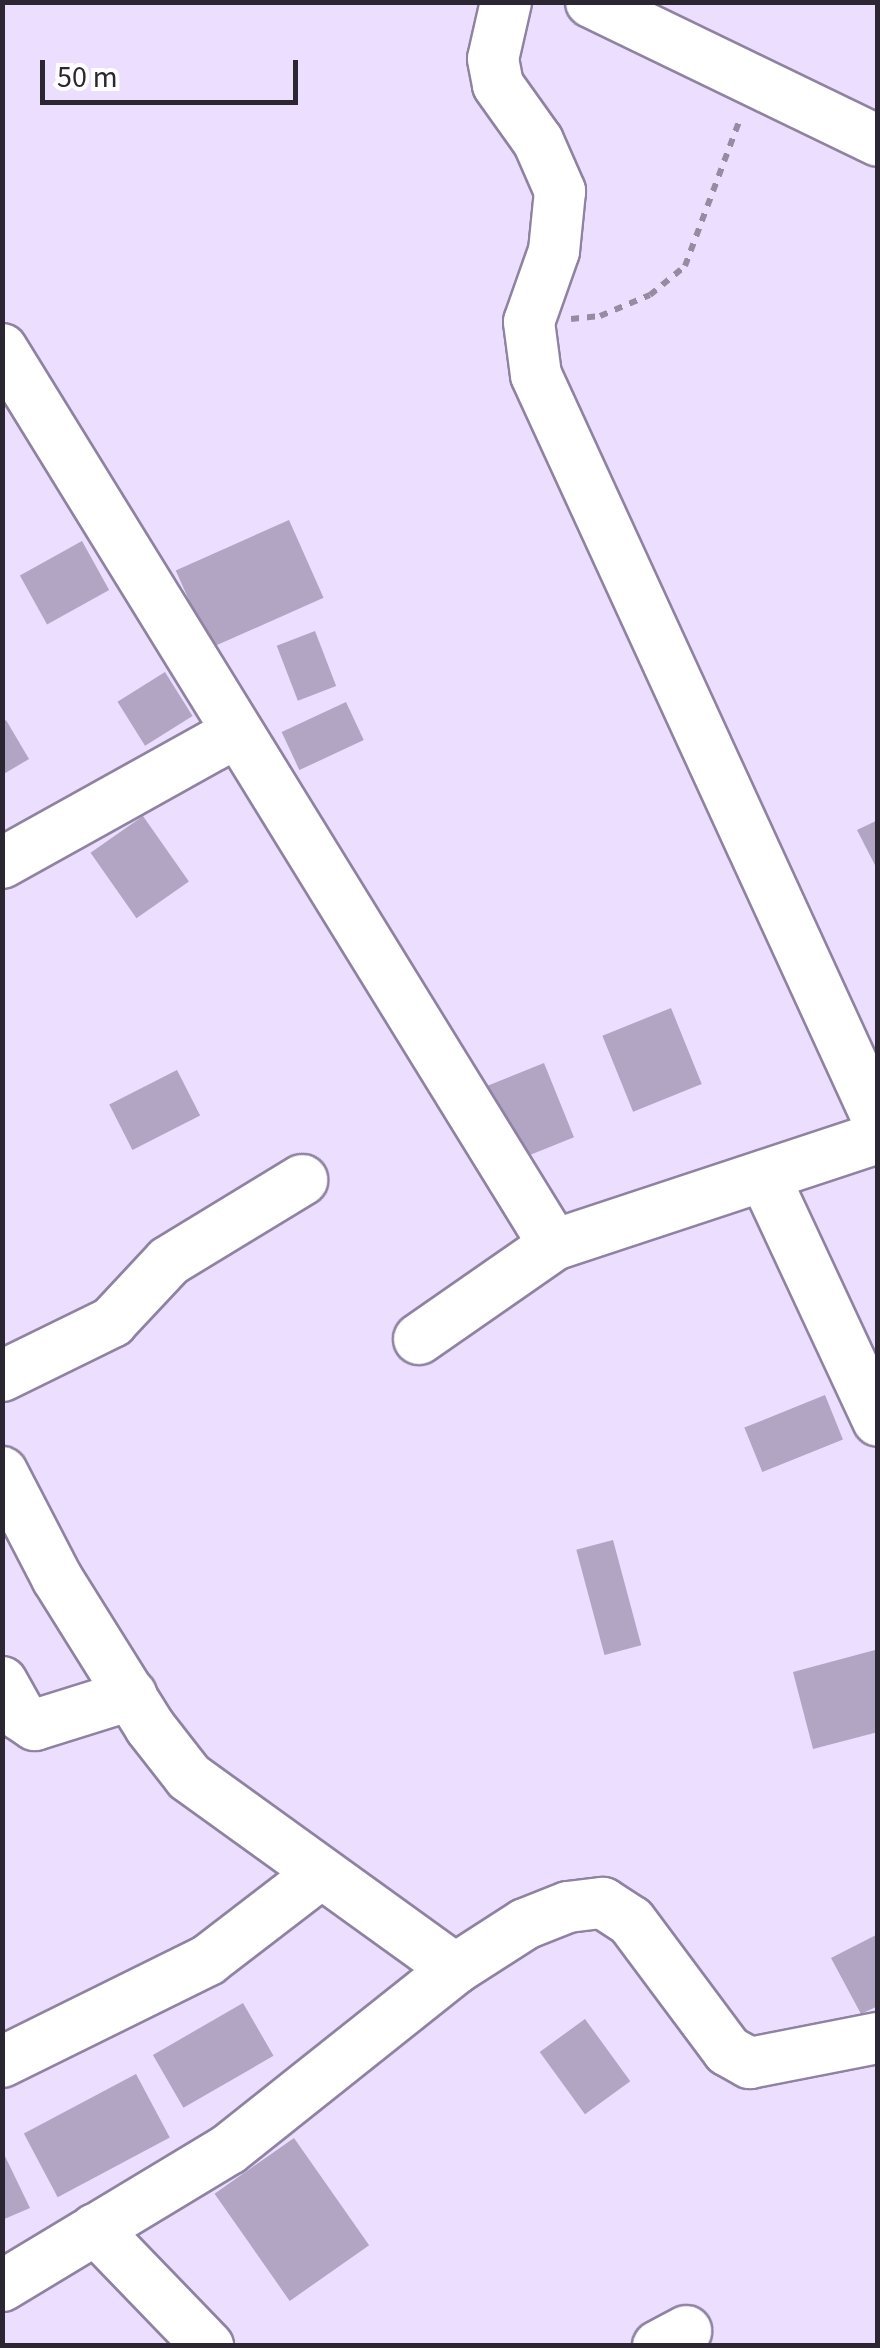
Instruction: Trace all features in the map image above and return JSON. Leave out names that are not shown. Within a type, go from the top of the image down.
[{"type":"street","points":[[506,2],[493,60],[498,85],[538,141],[560,191],[554,250],[530,322],[529,345],[548,403],[878,1120]]},
{"type":"street","points":[[591,2],[878,141]]},
{"type":"street","points":[[2,349],[554,1244]]},
{"type":"street","points":[[2,863],[236,733]]},
{"type":"street","points":[[419,1339],[554,1244],[878,1138]]},
{"type":"street","points":[[764,1176],[870,1389]]},
{"type":"street","points":[[2,1376],[112,1322],[169,1261],[302,1180]]},
{"type":"street","points":[[2,1472],[58,1578],[130,1695],[189,1776],[454,1970]]},
{"type":"street","points":[[2,1682],[20,1715],[35,1725],[130,1695]]},
{"type":"street","points":[[2,2062],[208,1960],[320,1874]]},
{"type":"street","points":[[2,2286],[260,2127],[454,1970],[525,1924],[568,1907],[604,1903],[631,1921],[728,2051],[750,2063],[878,2038]]},
{"type":"street","points":[[95,2228],[208,2346]]},
{"type":"path","points":[[530,322],[600,316],[650,294],[685,266],[740,118]]},
{"type":"building","points":[[289,520],[324,598],[210,648],[176,570]]},
{"type":"building","points":[[82,541],[109,590],[47,624],[20,575]]},
{"type":"building","points":[[315,631],[336,686],[298,701],[277,646]]},
{"type":"building","points":[[165,672],[193,716],[145,746],[118,702]]},
{"type":"building","points":[[346,702],[364,740],[299,770],[282,732]]},
{"type":"building","points":[[6,720],[29,759],[2,775],[2,723]]},
{"type":"building","points":[[143,816],[189,882],[136,918],[91,853]]},
{"type":"building","points":[[878,820],[878,871],[857,830]]},
{"type":"building","points":[[671,1008],[702,1084],[633,1112],[602,1036]]},
{"type":"building","points":[[544,1063],[574,1137],[512,1162],[482,1088]]},
{"type":"building","points":[[177,1070],[200,1115],[132,1150],[109,1105]]},
{"type":"building","points":[[825,1395],[843,1440],[762,1472],[744,1428]]},
{"type":"building","points":[[613,1540],[641,1645],[605,1655],[576,1550]]},
{"type":"building","points":[[875,1650],[878,1732],[813,1749],[793,1672]]},
{"type":"building","points":[[878,1934],[878,2006],[861,2014],[831,1958]]},
{"type":"building","points":[[243,2003],[274,2056],[183,2108],[153,2055]]},
{"type":"building","points":[[585,2019],[630,2081],[585,2114],[540,2052]]},
{"type":"building","points":[[136,2074],[170,2138],[58,2197],[24,2134]]},
{"type":"building","points":[[294,2138],[369,2245],[290,2301],[215,2194]]},
{"type":"building","points":[[2,2150],[30,2208],[2,2220]]}]
